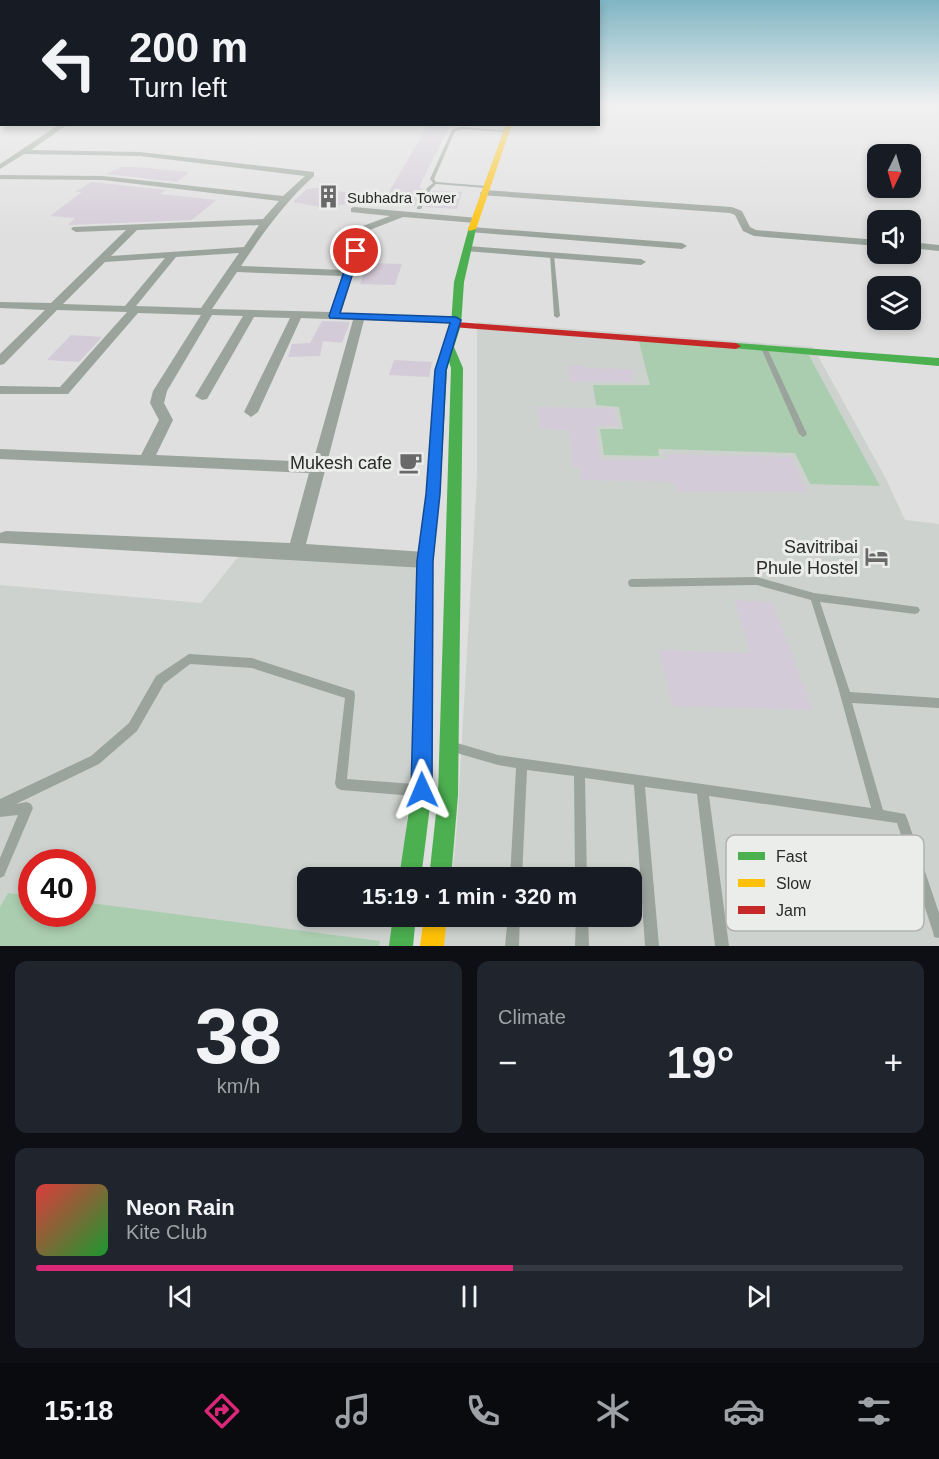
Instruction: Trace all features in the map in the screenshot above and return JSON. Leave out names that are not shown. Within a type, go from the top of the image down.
[{"type":"street","points":[[0,167],[26,149]]},
{"type":"street","points":[[412,867],[422,790],[425,561],[433,494],[441,370],[456,322],[459,282],[474,225],[500,149]]},
{"type":"street","points":[[22,152],[140,154],[311,174],[284,200],[247,249],[206,312],[160,391],[157,403],[166,420],[145,462]]},
{"type":"street","points":[[0,177],[103,178],[284,200]]},
{"type":"street","points":[[485,190],[732,210],[739,213],[746,229],[754,233],[867,242]]},
{"type":"street","points":[[354,210],[402,214],[474,225],[682,246]]},
{"type":"street","points":[[334,316],[363,229],[402,214]]},
{"type":"street","points":[[76,229],[266,222]]},
{"type":"street","points":[[0,361],[133,228]]},
{"type":"street","points":[[921,246],[939,248]]},
{"type":"street","points":[[103,259],[247,249]]},
{"type":"street","points":[[468,249],[641,262]]},
{"type":"street","points":[[0,390],[63,391],[131,310],[174,254]]},
{"type":"street","points":[[234,269],[348,273]]},
{"type":"street","points":[[0,305],[456,322],[939,362]]},
{"type":"street","points":[[202,396],[251,313]]},
{"type":"street","points":[[251,412],[297,315]]},
{"type":"street","points":[[296,551],[339,384],[359,317]]},
{"type":"street","points":[[441,867],[447,807],[458,369],[449,347]]},
{"type":"street","points":[[0,454],[319,468]]},
{"type":"street","points":[[6,538],[296,551],[425,561]]},
{"type":"street","points":[[401,946],[404,927]]},
{"type":"street","points":[[432,946],[435,927]]},
{"type":"lane","points":[[435,183],[432,179],[445,149]]},
{"type":"lane","points":[[419,208],[429,188],[435,183],[485,190]]},
{"type":"lane","points":[[552,255],[557,316]]},
{"type":"lane","points":[[764,348],[802,434]]},
{"type":"lane","points":[[632,583],[757,580],[814,597],[915,610]]},
{"type":"lane","points":[[814,597],[846,696],[879,814]]},
{"type":"lane","points":[[0,805],[95,760],[134,727],[160,680],[189,659],[252,663],[350,695],[341,784],[422,790]]},
{"type":"lane","points":[[846,696],[939,703]]},
{"type":"lane","points":[[421,738],[498,760],[901,818],[907,835]]},
{"type":"lane","points":[[517,867],[522,763]]},
{"type":"lane","points":[[579,772],[581,867]]},
{"type":"lane","points":[[639,780],[652,946]]},
{"type":"lane","points":[[702,789],[722,946]]},
{"type":"lane","points":[[0,811],[27,808],[0,872]]},
{"type":"lane","points":[[924,887],[939,932]]},
{"type":"lane","points":[[512,946],[513,927]]},
{"type":"lane","points":[[582,927],[582,946]]},
{"type":"shaded area","points":[[477,322],[813,347],[885,477],[905,520],[939,524],[939,946],[444,946],[446,927],[642,927],[642,867],[453,867],[477,478]]},
{"type":"shaded area","points":[[238,557],[430,560],[403,867],[297,867],[297,927],[396,927],[393,946],[0,946],[0,585],[201,603]]},
{"type":"green space","points":[[638,338],[806,350],[880,486],[810,484],[795,453],[658,449],[659,456],[604,455],[600,429],[623,429],[619,407],[596,405],[593,385],[650,385]]},
{"type":"green space","points":[[8,893],[18,894],[18,927],[96,927],[96,904],[380,941],[379,946],[0,946],[0,907]]},
{"type":"building","points":[[414,149],[438,149],[419,187],[423,190],[415,206],[385,204],[389,197],[386,197]]},
{"type":"building","points":[[121,167],[189,172],[177,182],[106,174]]},
{"type":"building","points":[[92,182],[166,190],[160,194],[216,200],[192,220],[68,225],[75,218],[50,216],[82,192],[75,192]]},
{"type":"building","name":"Subhadra Tower","points":[[317,188],[378,197],[378,201],[321,207],[293,202],[307,189]]},
{"type":"building","points":[[433,191],[462,192],[457,209],[425,207]]},
{"type":"building","points":[[368,263],[402,264],[395,285],[360,284]]},
{"type":"building","points":[[322,321],[350,322],[342,343],[323,341],[320,356],[288,357],[292,344],[310,343]]},
{"type":"building","points":[[71,335],[102,337],[79,362],[47,360]]},
{"type":"building","points":[[394,360],[432,362],[429,377],[389,375]]},
{"type":"building","points":[[568,365],[585,365],[585,368],[633,369],[633,382],[569,382]]},
{"type":"building","points":[[538,407],[613,408],[618,426],[595,426],[600,460],[667,459],[665,454],[791,457],[808,492],[677,492],[674,482],[581,480],[580,467],[573,466],[569,430],[540,429]]},
{"type":"building","points":[[734,600],[772,602],[813,710],[673,706],[659,650],[751,653]]},
{"type":"traffic: fast","points":[[412,867],[422,790],[425,560],[433,494],[441,370],[456,325],[459,282],[472,229]]},
{"type":"traffic: fast","points":[[736,346],[939,362]]},
{"type":"traffic: fast","points":[[441,867],[448,795],[457,368],[449,347]]},
{"type":"traffic: fast","points":[[401,946],[404,927]]},
{"type":"traffic: slow","points":[[472,229],[500,149]]},
{"type":"traffic: slow","points":[[432,946],[435,927]]},
{"type":"traffic: jam","points":[[456,325],[736,346]]},
{"type":"place","name":"Subhadra Tower","points":[[329,197]]},
{"type":"place","name":"Mukesh cafe","points":[[410,463]]},
{"type":"place","name":"Savitribai Phule Hostel","points":[[876,557]]},
{"type":"route","points":[[356,251],[334,316],[456,320],[441,370],[433,494],[425,561],[422,790]]}]
